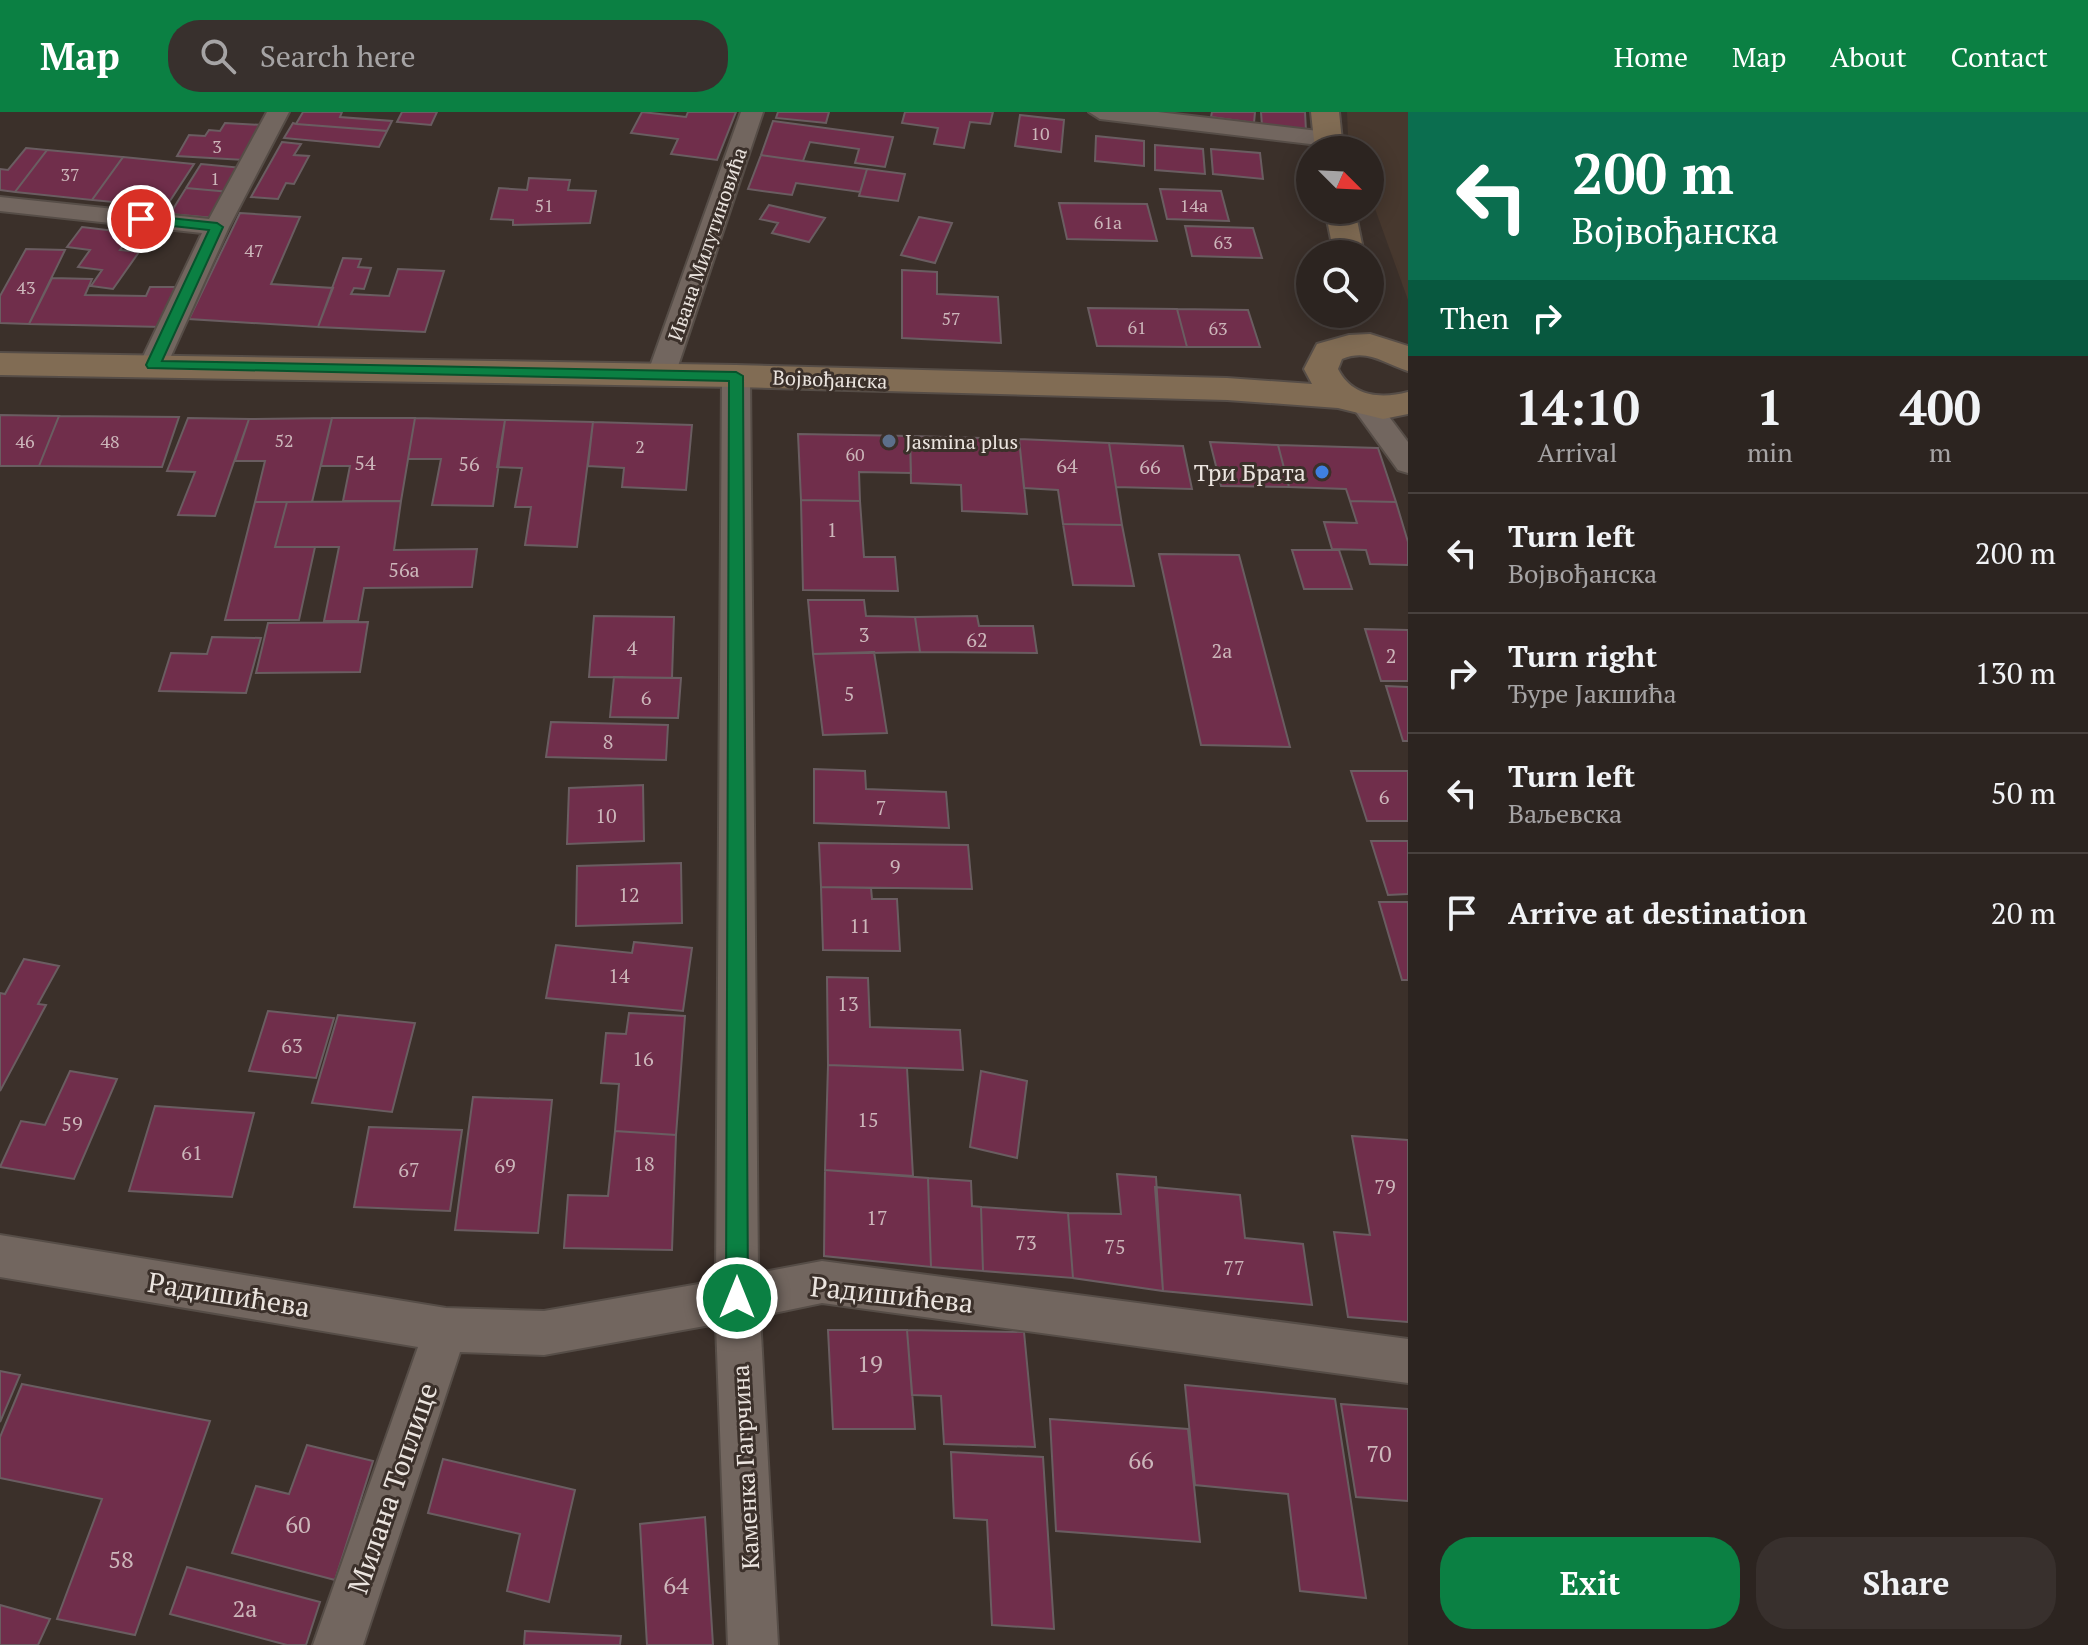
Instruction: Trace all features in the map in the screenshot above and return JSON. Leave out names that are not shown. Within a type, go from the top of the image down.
[{"type":"street","points":[[153,365],[217,227],[278,112]]},
{"type":"street","name":"Ивана Милутиновића","points":[[661,375],[752,112]]},
{"type":"street","points":[[1100,112],[1327,134]]},
{"type":"street","points":[[0,204],[217,227]]},
{"type":"street","points":[[1350,328],[1331,353],[1324,379],[1355,401],[1408,463]]},
{"type":"street","points":[[1374,328],[1403,357]]},
{"type":"street","name":"Војвођанска","points":[[1227,389],[1331,353],[1368,344],[1403,357]]},
{"type":"street","name":"Војвођанска","points":[[0,364],[736,376],[1227,389],[1390,407],[1408,403]]},
{"type":"street","name":"Каменка Гагрчина","points":[[736,376],[737,1298],[753,1645]]},
{"type":"street","name":"Радишићева","points":[[0,1256],[446,1330],[544,1333],[822,1282],[1408,1361]]},
{"type":"street","name":"Милана Топлице","points":[[338,1645],[446,1330]]},
{"type":"shaded area","points":[[1347,112],[1408,112],[1408,300],[1380,224],[1384,224],[1384,136],[1348,136]]},
{"type":"building","points":[[303,112],[342,112],[340,117],[392,121],[387,131],[296,124]]},
{"type":"building","points":[[402,112],[437,112],[431,125],[397,122]]},
{"type":"building","points":[[642,112],[686,117],[688,112],[736,112],[717,160],[671,154],[678,139],[631,133]]},
{"type":"building","points":[[778,112],[829,112],[826,123],[776,118]]},
{"type":"building","points":[[905,112],[993,112],[990,124],[970,122],[964,148],[934,144],[938,128],[902,123]]},
{"type":"building","points":[[1212,112],[1255,112],[1254,123],[1211,117]]},
{"type":"building","points":[[1261,112],[1305,112],[1306,131],[1262,126]]},
{"type":"building","points":[[1020,115],[1064,120],[1061,152],[1015,146]]},
{"type":"building","points":[[773,121],[893,137],[885,167],[855,163],[859,149],[810,142],[803,161],[761,155]]},
{"type":"building","points":[[225,123],[263,125],[244,160],[177,156],[189,135],[205,136],[209,130],[220,131]]},
{"type":"building","points":[[293,123],[387,131],[379,147],[284,138]]},
{"type":"building","points":[[1096,136],[1144,141],[1144,166],[1095,161]]},
{"type":"building","points":[[282,142],[301,144],[294,155],[309,156],[294,184],[286,183],[278,199],[251,197]]},
{"type":"building","points":[[1155,145],[1203,149],[1205,174],[1155,170]]},
{"type":"building","points":[[26,148],[47,150],[15,192],[0,190],[0,169],[8,170]]},
{"type":"building","points":[[1211,149],[1260,153],[1263,179],[1213,174]]},
{"type":"building","points":[[47,150],[123,157],[92,200],[15,192]]},
{"type":"building","points":[[761,155],[867,169],[860,192],[796,183],[792,195],[748,189]]},
{"type":"building","points":[[123,157],[194,164],[166,207],[92,200]]},
{"type":"building","points":[[201,164],[243,168],[230,192],[186,188]]},
{"type":"building","points":[[867,169],[905,174],[898,201],[859,196]]},
{"type":"building","points":[[529,178],[570,180],[568,190],[596,191],[590,223],[513,225],[513,220],[491,219],[499,188],[527,190]]},
{"type":"building","points":[[186,188],[230,192],[214,218],[170,214]]},
{"type":"building","points":[[1160,189],[1221,191],[1229,221],[1167,219]]},
{"type":"building","points":[[1059,203],[1147,204],[1157,241],[1067,239]]},
{"type":"building","points":[[769,205],[825,218],[809,242],[772,233],[778,223],[760,219]]},
{"type":"building","points":[[240,213],[300,217],[271,284],[333,288],[318,327],[189,319]]},
{"type":"building","points":[[919,217],[952,223],[935,263],[901,255]]},
{"type":"building","points":[[1185,226],[1253,228],[1262,258],[1192,256]]},
{"type":"building","points":[[82,227],[132,233],[120,250],[139,252],[113,289],[91,286],[102,270],[78,267],[90,250],[67,247]]},
{"type":"building","points":[[26,249],[65,250],[29,324],[0,323],[0,296]]},
{"type":"building","points":[[343,258],[361,259],[358,267],[371,268],[364,289],[354,288],[351,294],[389,296],[398,269],[444,271],[425,332],[318,327]]},
{"type":"building","points":[[902,270],[937,272],[937,294],[998,297],[1001,343],[902,338]]},
{"type":"building","points":[[52,278],[92,279],[85,295],[146,296],[150,287],[179,287],[163,327],[29,324]]},
{"type":"building","points":[[1088,308],[1177,309],[1187,347],[1097,346]]},
{"type":"building","points":[[1177,309],[1248,310],[1260,347],[1187,347]]},
{"type":"building","points":[[0,415],[59,416],[39,466],[0,466]]},
{"type":"building","points":[[59,416],[179,417],[162,467],[39,466]]},
{"type":"building","points":[[188,418],[249,419],[215,516],[178,515],[195,472],[167,471]]},
{"type":"building","points":[[332,418],[312,502],[255,502],[265,461],[235,461],[249,419]]},
{"type":"building","points":[[332,418],[415,418],[401,501],[343,501],[350,466],[321,466]]},
{"type":"building","points":[[415,418],[505,420],[493,506],[432,505],[441,459],[408,459]]},
{"type":"building","points":[[505,420],[593,422],[577,547],[525,545],[531,507],[515,507],[522,468],[497,467]]},
{"type":"building","points":[[593,422],[692,425],[686,490],[622,487],[624,468],[588,466]]},
{"type":"building","points":[[798,434],[910,436],[911,473],[859,472],[860,501],[801,500]]},
{"type":"building","points":[[910,436],[1019,439],[1027,514],[962,511],[961,485],[911,483]]},
{"type":"building","points":[[1019,439],[1109,443],[1122,525],[1063,524],[1058,490],[1024,488]]},
{"type":"building","points":[[1210,442],[1278,445],[1289,487],[1221,486]]},
{"type":"building","points":[[1109,443],[1183,446],[1192,489],[1116,487]]},
{"type":"building","points":[[1278,445],[1378,448],[1396,502],[1350,501],[1346,489],[1289,487]]},
{"type":"building","points":[[801,500],[860,501],[864,557],[895,557],[898,591],[803,590]]},
{"type":"building","points":[[401,501],[394,550],[477,549],[472,587],[364,588],[358,621],[324,621],[339,547],[275,547],[287,502]]},
{"type":"building","points":[[1350,501],[1396,502],[1408,542],[1408,565],[1370,564],[1366,550],[1332,549],[1324,522],[1357,523]]},
{"type":"building","points":[[255,502],[287,502],[275,547],[315,547],[299,620],[225,620]]},
{"type":"building","points":[[1063,524],[1122,525],[1134,586],[1073,585]]},
{"type":"building","points":[[1292,550],[1339,550],[1352,589],[1304,589]]},
{"type":"building","points":[[1159,554],[1239,555],[1290,747],[1201,745]]},
{"type":"building","points":[[808,600],[864,600],[866,616],[915,617],[920,652],[813,654]]},
{"type":"building","points":[[594,616],[674,617],[672,678],[589,677]]},
{"type":"building","points":[[977,616],[979,626],[1033,626],[1037,653],[920,652],[915,617]]},
{"type":"building","points":[[368,622],[360,672],[256,673],[268,623]]},
{"type":"building","points":[[1365,629],[1408,630],[1408,681],[1381,681]]},
{"type":"building","points":[[212,637],[261,638],[246,693],[159,691],[171,653],[207,654]]},
{"type":"building","points":[[874,652],[887,733],[823,735],[813,654]]},
{"type":"building","points":[[614,677],[681,678],[678,718],[610,717]]},
{"type":"building","points":[[1386,686],[1408,687],[1408,741],[1403,741]]},
{"type":"building","points":[[551,722],[668,725],[666,760],[546,757]]},
{"type":"building","points":[[814,769],[865,771],[866,789],[946,792],[949,828],[814,823]]},
{"type":"building","points":[[1351,771],[1408,771],[1408,821],[1367,821]]},
{"type":"building","points":[[643,785],[644,841],[567,844],[569,788]]},
{"type":"building","points":[[1371,841],[1408,841],[1408,894],[1388,895]]},
{"type":"building","points":[[819,843],[968,845],[972,889],[821,887]]},
{"type":"building","points":[[681,863],[682,923],[576,926],[577,866]]},
{"type":"building","points":[[821,887],[871,888],[872,899],[897,899],[900,951],[823,950]]},
{"type":"building","points":[[1379,902],[1408,902],[1408,980],[1402,980]]},
{"type":"building","points":[[634,942],[692,948],[683,1011],[546,998],[556,945],[632,953]]},
{"type":"building","points":[[24,959],[59,966],[38,1004],[46,1005],[0,1091],[0,993],[5,994]]},
{"type":"building","points":[[827,977],[868,978],[870,1027],[960,1030],[963,1070],[828,1065]]},
{"type":"building","points":[[268,1011],[334,1018],[316,1078],[249,1071]]},
{"type":"building","points":[[629,1013],[685,1016],[676,1135],[615,1131],[619,1084],[601,1083],[606,1033],[626,1034]]},
{"type":"building","points":[[338,1015],[415,1023],[392,1112],[312,1103]]},
{"type":"building","points":[[828,1065],[907,1068],[913,1176],[825,1170]]},
{"type":"building","points":[[70,1071],[117,1079],[74,1179],[0,1167],[21,1121],[45,1125]]},
{"type":"building","points":[[981,1071],[1027,1081],[1017,1158],[970,1147]]},
{"type":"building","points":[[473,1097],[552,1100],[538,1233],[455,1230]]},
{"type":"building","points":[[155,1106],[254,1113],[232,1197],[129,1191]]},
{"type":"building","points":[[369,1127],[462,1130],[450,1211],[354,1207]]},
{"type":"building","points":[[615,1131],[676,1135],[672,1250],[564,1248],[568,1195],[608,1196]]},
{"type":"building","points":[[1352,1136],[1408,1140],[1408,1322],[1348,1317],[1334,1232],[1370,1235]]},
{"type":"building","points":[[825,1170],[928,1178],[931,1267],[824,1256]]},
{"type":"building","points":[[1117,1174],[1156,1177],[1163,1291],[1073,1278],[1068,1213],[1121,1214]]},
{"type":"building","points":[[928,1178],[971,1181],[972,1206],[981,1207],[983,1271],[931,1267]]},
{"type":"building","points":[[1155,1187],[1240,1195],[1245,1238],[1303,1244],[1312,1305],[1163,1291]]},
{"type":"building","points":[[981,1207],[1068,1213],[1073,1278],[983,1271]]},
{"type":"building","points":[[828,1330],[907,1330],[915,1429],[833,1429]]},
{"type":"building","points":[[907,1330],[1024,1332],[1035,1447],[944,1444],[941,1396],[912,1395]]},
{"type":"building","points":[[0,1371],[20,1375],[0,1422]]},
{"type":"building","points":[[22,1384],[210,1421],[135,1635],[57,1619],[102,1499],[0,1478],[0,1437]]},
{"type":"building","points":[[1185,1385],[1335,1399],[1366,1598],[1300,1591],[1288,1494],[1195,1485]]},
{"type":"building","points":[[1341,1404],[1408,1409],[1408,1501],[1356,1497]]},
{"type":"building","points":[[1050,1419],[1188,1429],[1200,1542],[1056,1531]]},
{"type":"building","points":[[307,1445],[373,1461],[335,1580],[232,1553],[256,1486],[289,1494]]},
{"type":"building","points":[[951,1452],[1043,1457],[1054,1629],[992,1625],[987,1520],[954,1518]]},
{"type":"building","points":[[443,1459],[575,1490],[549,1602],[507,1591],[520,1534],[428,1513]]},
{"type":"building","points":[[705,1517],[713,1645],[647,1645],[640,1524]]},
{"type":"building","points":[[187,1567],[320,1602],[306,1645],[287,1645],[170,1614]]},
{"type":"building","points":[[0,1605],[50,1619],[38,1645],[0,1645]]},
{"type":"building","points":[[525,1631],[621,1636],[620,1645],[524,1645]]},
{"type":"place","name":"Jasmina plus","points":[[889,441]]},
{"type":"place","name":"Три Брата","points":[[1322,472]]},
{"type":"route","points":[[141,219],[217,227],[153,365],[736,376],[737,1298]]}]
